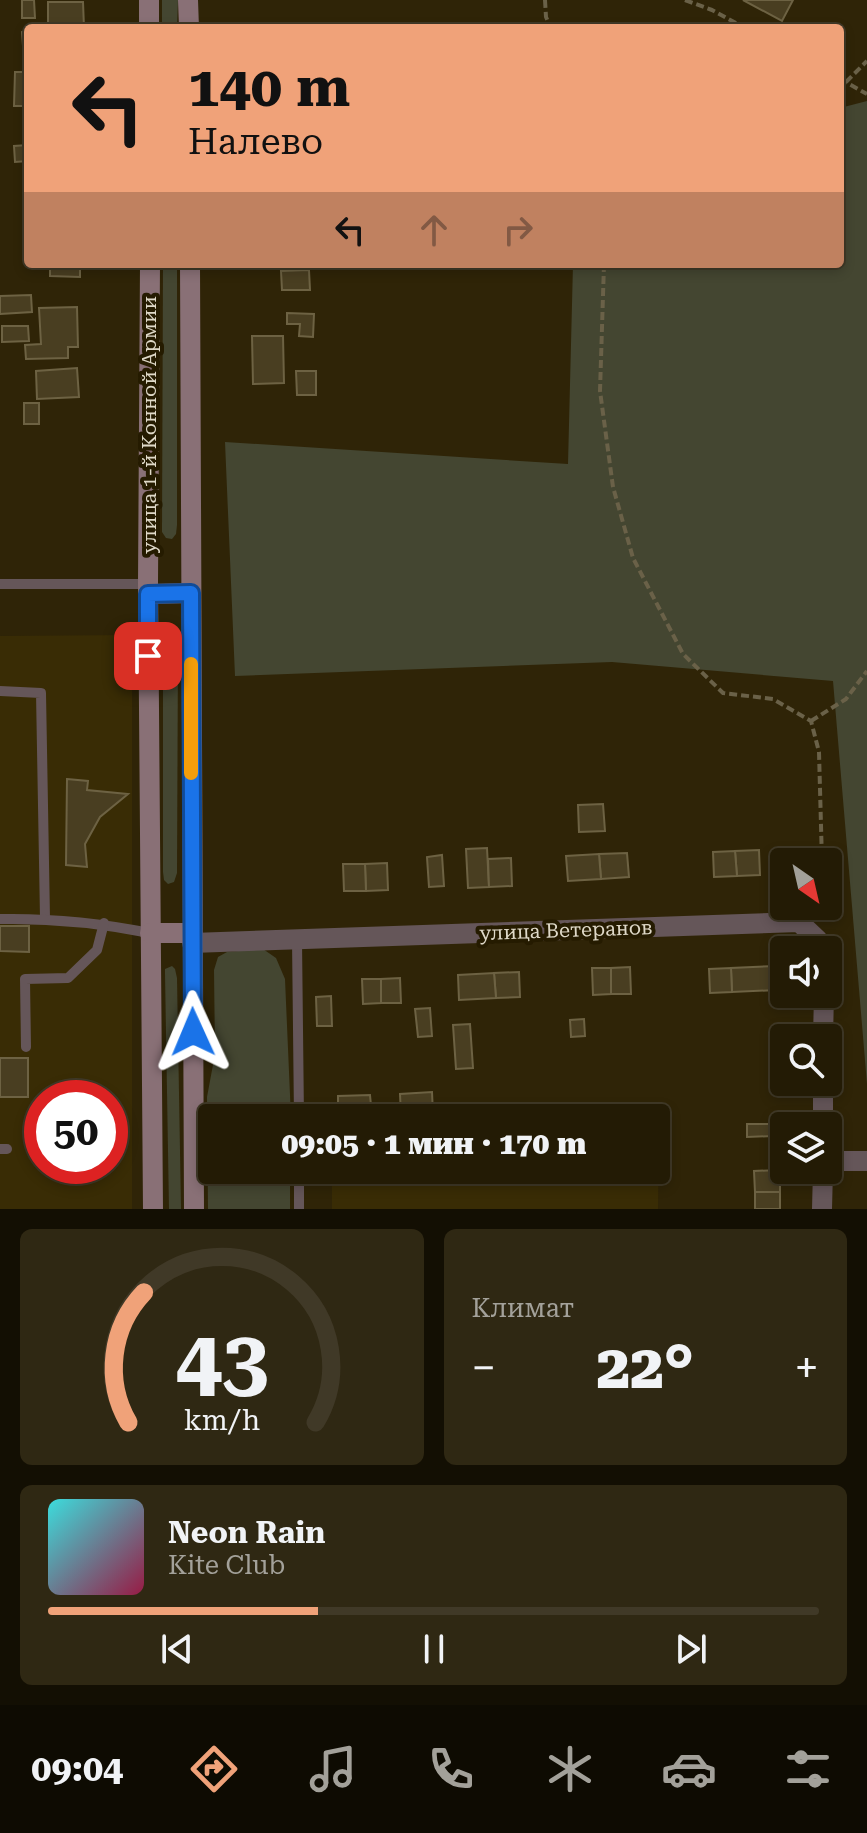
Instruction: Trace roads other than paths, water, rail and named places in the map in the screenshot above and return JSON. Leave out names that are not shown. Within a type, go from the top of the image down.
[{"type":"main road","points":[[149,0],[149,24]]},
{"type":"main road","points":[[188,0],[189,24]]},
{"type":"main road","name":"улица 1-й Конной Армии","points":[[150,268],[148,589],[153,1209]]},
{"type":"main road","name":"улица 1-й Конной Армии","points":[[190,268],[194,1209]]},
{"type":"main road","points":[[148,589],[191,593]]},
{"type":"main road","points":[[150,933],[192,938]]},
{"type":"street","name":"улица Ветеранов","points":[[192,938],[297,940],[799,922],[814,936]]},
{"type":"street","points":[[842,1161],[867,1161]]},
{"type":"street","points":[[822,1209],[823,1184]]},
{"type":"lane","points":[[0,584],[148,589]]},
{"type":"lane","points":[[0,691],[41,693],[45,918]]},
{"type":"lane","points":[[0,919],[45,918],[104,923],[150,933]]},
{"type":"lane","points":[[26,1047],[25,979],[68,978],[97,950],[104,923]]},
{"type":"lane","points":[[297,940],[299,1104]]},
{"type":"lane","points":[[299,1184],[299,1209]]}]
